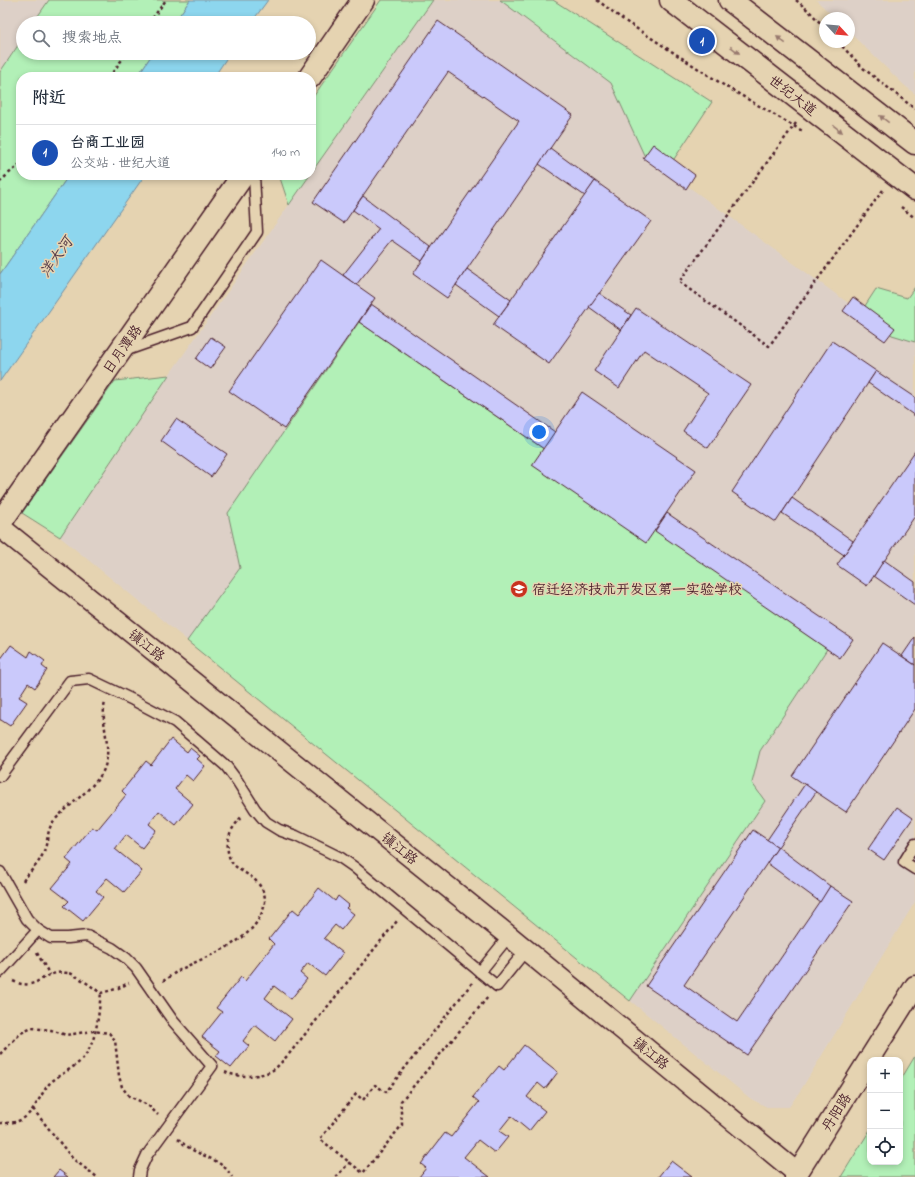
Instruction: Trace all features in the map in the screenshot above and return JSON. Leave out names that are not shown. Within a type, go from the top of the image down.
[{"type":"street","points":[[313,72],[363,0]]},
{"type":"street","name":"世纪大道","points":[[671,0],[915,189]]},
{"type":"street","points":[[730,0],[915,143]]},
{"type":"street","name":"日月潭路","points":[[0,523],[240,180]]},
{"type":"street","name":"镇江路","points":[[0,527],[509,936],[796,1175]]},
{"type":"street","name":"丹阳路","points":[[796,1175],[915,986]]},
{"type":"lane","points":[[119,353],[192,327],[257,232],[254,180]]},
{"type":"lane","points":[[0,776],[70,681],[88,679],[175,722],[226,766],[255,809],[266,822],[279,830],[296,836],[341,858],[374,883],[497,986],[526,950]]},
{"type":"lane","points":[[915,844],[904,862],[915,869]]},
{"type":"lane","points":[[0,872],[27,919],[38,930],[51,938],[87,936],[112,948],[126,958],[136,968],[173,1021],[212,1066],[147,1155],[140,1170],[139,1177]]},
{"type":"lane","points":[[0,972],[38,930]]},
{"type":"lane","points":[[480,972],[509,936]]},
{"type":"path","points":[[154,16],[166,0]]},
{"type":"path","points":[[597,0],[625,21],[725,86],[809,135]]},
{"type":"path","points":[[796,0],[819,22]]},
{"type":"path","points":[[844,48],[863,68],[915,109]]},
{"type":"path","points":[[113,72],[122,60]]},
{"type":"path","points":[[808,106],[679,282],[769,346],[882,191],[897,175]]},
{"type":"path","points":[[0,182],[16,168]]},
{"type":"path","points":[[882,191],[887,196]]},
{"type":"path","points":[[898,205],[915,218]]},
{"type":"path","points":[[12,893],[38,862],[44,852],[52,824],[60,814],[88,790],[105,768],[107,749],[103,707],[108,688]]},
{"type":"path","points":[[151,989],[178,971],[239,940],[249,932],[260,917],[265,906],[265,896],[261,886],[231,861],[228,850],[229,838],[232,830],[251,802]]},
{"type":"path","points":[[212,1066],[229,1074],[244,1076],[264,1074],[273,1069],[290,1054],[406,911]]},
{"type":"path","points":[[27,942],[39,956],[50,975]]},
{"type":"path","points":[[10,979],[14,982],[25,985],[36,982],[57,972],[70,974],[101,993],[116,989],[142,977]]},
{"type":"path","points":[[480,972],[386,1092],[375,1085],[363,1100],[356,1094],[320,1139],[363,1173],[402,1125],[400,1108],[401,1101],[497,986]]},
{"type":"path","points":[[0,1123],[17,1122],[26,1117],[33,1109],[50,1082],[77,1064],[83,1058],[96,1032],[101,993]]},
{"type":"path","points":[[0,1054],[21,1033],[32,1028],[51,1030],[66,1035],[96,1032],[109,1033],[115,1040],[119,1076],[122,1087],[129,1096],[142,1102],[158,1114],[168,1128],[186,1147],[219,1162],[228,1170],[232,1177]]},
{"type":"path","points":[[33,1109],[73,1159],[97,1177]]},
{"type":"path","points":[[336,1177],[350,1162]]},
{"type":"shaded area","points":[[0,0],[49,0],[38,16],[16,16],[16,48],[0,72]]},
{"type":"shaded area","name":"宿迁经济技术开发区第一实验学校","points":[[433,0],[500,0],[611,83],[645,155],[892,335],[915,342],[915,902],[789,1107],[767,1107],[751,1099],[60,537],[169,375],[306,180],[316,180],[316,166]]},
{"type":"shaded area","points":[[816,0],[915,0],[915,94],[855,38],[855,12],[829,12]]},
{"type":"green space","points":[[49,0],[190,0],[179,16],[38,16]]},
{"type":"green space","points":[[381,0],[433,0],[316,166],[316,93]]},
{"type":"green space","points":[[500,0],[553,0],[712,102],[666,171],[644,155],[611,83]]},
{"type":"green space","points":[[16,48],[16,60],[148,60],[140,72],[16,72],[16,180],[66,180],[0,274],[0,72]]},
{"type":"green space","points":[[281,180],[306,180],[289,205]]},
{"type":"green space","points":[[915,287],[915,342],[892,335],[861,312],[876,289],[907,298]]},
{"type":"green space","points":[[359,322],[544,449],[827,649],[760,751],[752,783],[765,801],[630,1001],[187,641],[240,568],[228,513]]},
{"type":"green space","points":[[169,375],[60,537],[22,513],[115,381]]},
{"type":"green space","points":[[915,1056],[915,1177],[841,1177],[867,1135],[867,1165],[903,1165],[903,1076]]},
{"type":"water","points":[[190,0],[268,0],[256,16],[179,16]]},
{"type":"water","points":[[148,60],[225,60],[217,72],[140,72]]},
{"type":"water","name":"洋大河","points":[[66,180],[141,180],[0,381],[0,274]]},
{"type":"building","points":[[438,21],[573,115],[447,298],[413,274],[519,121],[448,72],[344,223],[313,202]]},
{"type":"building","points":[[653,144],[695,175],[686,189],[643,158]]},
{"type":"building","points":[[550,148],[595,181],[585,196],[539,164]]},
{"type":"building","points":[[595,181],[651,221],[549,364],[493,325]]},
{"type":"building","points":[[363,196],[431,247],[422,261],[392,240],[356,285],[343,275],[379,229],[353,210]]},
{"type":"building","points":[[321,260],[375,298],[284,429],[229,391]]},
{"type":"building","points":[[467,269],[511,300],[499,316],[456,285]]},
{"type":"building","points":[[599,293],[631,315],[621,330],[589,307]]},
{"type":"building","points":[[853,297],[895,328],[885,341],[843,311]]},
{"type":"building","points":[[371,304],[555,432],[544,449],[359,322]]},
{"type":"building","points":[[636,308],[751,385],[708,448],[683,431],[708,393],[644,350],[619,388],[594,371]]},
{"type":"building","points":[[211,337],[226,347],[210,369],[196,359]]},
{"type":"building","points":[[832,341],[876,371],[776,522],[732,492]]},
{"type":"building","points":[[876,371],[915,397],[915,416],[868,383]]},
{"type":"building","points":[[582,392],[696,470],[646,543],[532,465]]},
{"type":"building","points":[[176,419],[227,454],[211,477],[161,441]]},
{"type":"building","points":[[915,451],[915,516],[867,586],[837,565]]},
{"type":"building","points":[[792,498],[853,541],[844,555],[782,513]]},
{"type":"building","points":[[667,513],[853,639],[840,658],[655,531]]},
{"type":"building","points":[[884,560],[915,582],[915,605],[874,576]]},
{"type":"building","points":[[915,637],[915,665],[902,656]]},
{"type":"building","points":[[882,643],[915,665],[915,709],[846,812],[792,776]]},
{"type":"building","points":[[11,645],[28,657],[31,651],[45,661],[42,666],[47,670],[35,688],[28,683],[19,697],[27,702],[10,726],[0,720],[0,660]]},
{"type":"building","points":[[171,739],[187,752],[190,748],[200,756],[197,759],[205,766],[193,781],[186,775],[175,789],[193,804],[176,825],[159,811],[149,824],[156,830],[142,848],[126,835],[115,849],[142,871],[124,892],[107,878],[96,891],[103,897],[83,921],[64,906],[69,901],[52,888],[72,864],[66,859],[92,827],[97,830],[126,795],[122,791],[146,761],[151,765]]},
{"type":"building","points":[[805,784],[816,792],[778,847],[767,840]]},
{"type":"building","points":[[897,807],[913,818],[884,860],[868,849]]},
{"type":"building","points":[[753,830],[778,847],[684,985],[737,1022],[830,886],[853,901],[747,1055],[646,986]]},
{"type":"building","points":[[778,847],[830,886],[820,902],[767,863]]},
{"type":"building","points":[[319,888],[335,901],[338,896],[349,905],[346,908],[354,914],[341,930],[335,925],[324,938],[343,953],[325,976],[308,963],[300,973],[307,979],[291,999],[274,986],[265,998],[292,1019],[275,1041],[255,1025],[243,1041],[249,1046],[231,1068],[216,1056],[220,1051],[202,1037],[222,1012],[216,1008],[241,977],[245,981],[274,944],[269,939],[293,909],[299,914]]},
{"type":"building","points":[[524,1045],[558,1072],[545,1089],[538,1083],[527,1097],[545,1111],[529,1131],[511,1116],[499,1131],[508,1137],[495,1153],[478,1140],[464,1157],[490,1177],[419,1177],[426,1168],[421,1164],[445,1133],[451,1137],[479,1102],[473,1097],[499,1066],[504,1070]]},
{"type":"building","points":[[671,1161],[692,1177],[658,1177]]},
{"type":"building","points":[[59,1170],[68,1177],[53,1177]]},
{"type":"place","name":"台商工业园","points":[[702,41]]},
{"type":"place","name":"宿迁经济技术开发区第一实验学校","points":[[519,589]]}]
